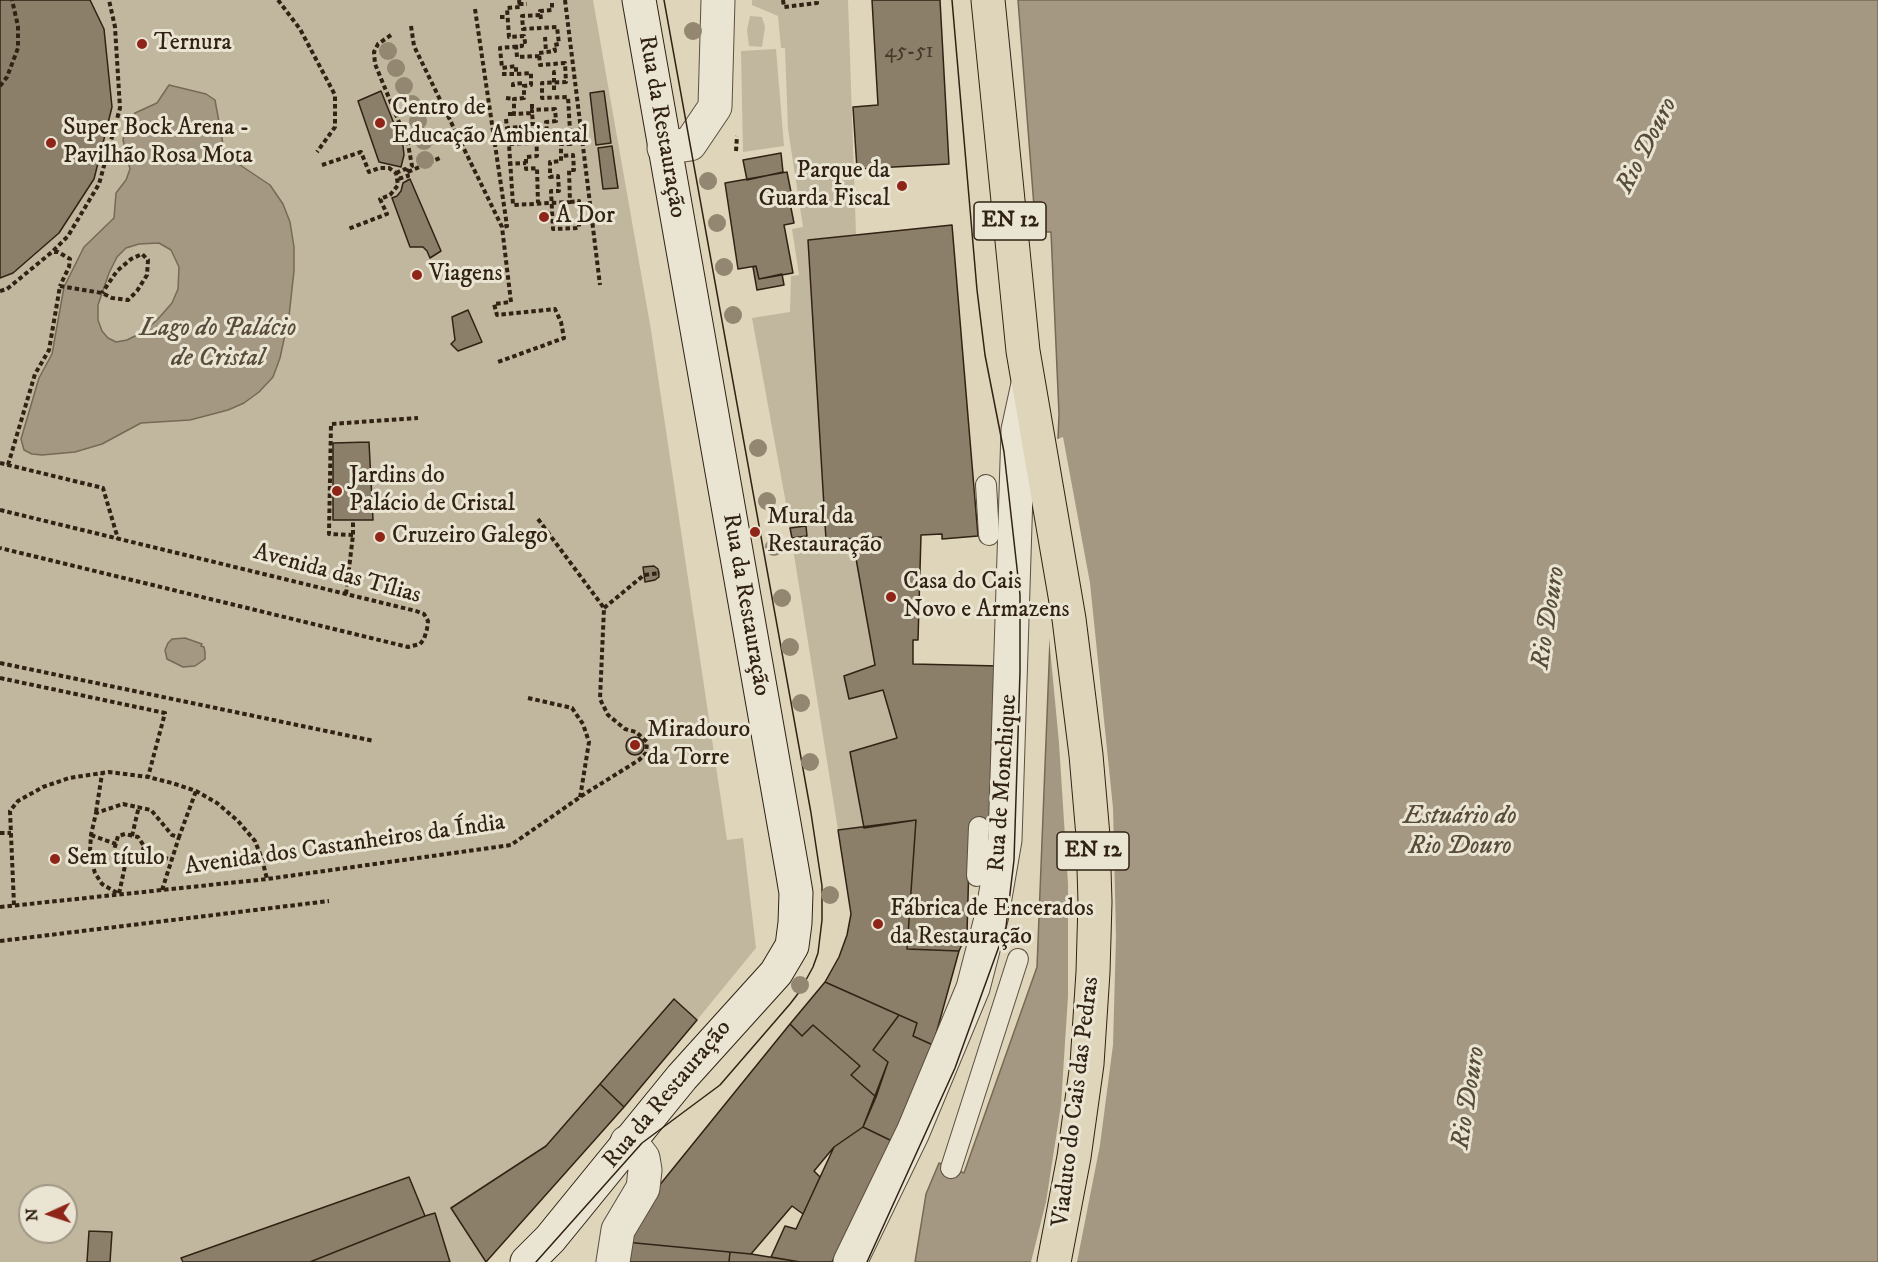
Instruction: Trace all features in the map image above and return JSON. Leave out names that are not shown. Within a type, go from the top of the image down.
[{"type":"main road","name":"Rua da Restauração","points":[[527,1262],[550,1239],[682,1077],[776,973],[792,946],[795,923],[796,893],[792,869],[639,0]]},
{"type":"main road","points":[[664,148],[690,144],[715,107],[718,0]]},
{"type":"main road","name":"Rua de Monchique","points":[[988,0],[1021,331],[1038,441]]},
{"type":"main road","name":"Rua de Monchique","points":[[850,1262],[913,1132],[973,988],[992,915],[1005,840],[1018,430],[1028,384]]},
{"type":"main road","name":"Viaduto do Cais das Pedras","points":[[1038,441],[1051,507],[1078,683],[1093,836],[1095,902],[1093,972],[1086,1064],[1074,1157],[1054,1262]]},
{"type":"main road","points":[[613,1262],[618,1230],[643,1188],[645,1170],[643,1158],[627,1143]]},
{"type":"lane","points":[[986,485],[989,535]]},
{"type":"lane","points":[[977,876],[979,827]]},
{"type":"lane","points":[[951,1168],[1018,959]]},
{"type":"path","points":[[0,86],[7,77],[18,48],[18,26],[12,0]]},
{"type":"path","points":[[0,291],[7,289],[68,236],[99,184],[120,108],[115,27],[109,0]]},
{"type":"path","points":[[278,0],[300,29],[335,95],[335,127],[317,152]]},
{"type":"path","points":[[526,144],[509,142],[513,205],[551,202],[579,201],[579,228],[553,229],[551,202],[551,191],[559,191],[558,176],[550,177],[550,162],[561,161],[561,144],[571,144],[568,97],[542,98],[542,83],[566,82],[565,63],[540,65],[539,53],[555,51],[554,45],[558,44],[557,27],[523,29],[520,16],[540,17],[540,11],[552,10],[552,0]]},
{"type":"path","points":[[565,0],[600,285]]},
{"type":"path","points":[[783,0],[784,7],[817,3],[817,0]]},
{"type":"path","points":[[516,74],[516,66],[502,68],[500,48],[522,46],[522,42],[525,42],[524,36],[509,37],[507,9],[520,7],[519,2],[527,4]]},
{"type":"path","points":[[475,9],[507,226],[502,227]]},
{"type":"path","points":[[500,17],[507,17]]},
{"type":"path","points":[[411,26],[414,46],[502,227],[511,303],[494,304],[497,315],[555,309],[561,322],[564,338],[498,362]]},
{"type":"path","points":[[391,35],[378,44],[374,52],[375,64],[408,144],[412,166],[407,172],[408,176],[398,179]]},
{"type":"path","points":[[545,36],[546,52]]},
{"type":"path","points":[[516,46],[517,57],[540,56]]},
{"type":"path","points":[[554,90],[554,72],[556,72]]},
{"type":"path","points":[[502,74],[531,73],[531,85],[513,84],[513,87]]},
{"type":"path","points":[[506,98],[524,98],[524,86]]},
{"type":"path","points":[[514,99],[514,114]]},
{"type":"path","points":[[538,203],[537,168],[526,169],[526,155],[537,156],[536,132],[521,128],[507,128],[507,117],[531,108],[555,109],[556,121],[546,120],[547,132],[570,131]]},
{"type":"path","points":[[521,128],[533,124],[531,108]]},
{"type":"path","points":[[322,165],[361,152],[369,172],[379,168],[389,168],[396,173],[398,185],[395,191],[380,199],[387,214],[348,230]]},
{"type":"path","points":[[561,156],[573,155],[574,170],[569,170],[570,202]]},
{"type":"path","points":[[396,173],[405,169],[407,172],[442,157]]},
{"type":"path","points":[[509,164],[526,163]]},
{"type":"path","points":[[8,465],[35,374],[49,350],[62,286],[69,267],[70,259],[58,252],[52,252]]},
{"type":"path","points":[[62,286],[128,300],[147,275],[148,260],[142,254],[131,259],[117,271],[102,293]]},
{"type":"path","points":[[353,535],[329,534],[331,423],[418,418]]},
{"type":"path","points":[[0,463],[104,488],[118,538]]},
{"type":"path","name":"Avenida das Tílias","points":[[0,510],[416,611],[424,614],[428,621],[424,639],[420,644],[408,647],[0,548]]},
{"type":"path","points":[[538,519],[604,608],[644,575],[660,573]]},
{"type":"path","points":[[346,594],[353,520]]},
{"type":"path","name":"Avenida dos Castanheiros da Índia","points":[[0,907],[267,879],[511,845],[639,760],[646,753],[647,742],[636,732],[625,729],[608,715],[600,699],[604,608]]},
{"type":"path","points":[[0,663],[374,741]]},
{"type":"path","points":[[0,678],[165,713],[148,777]]},
{"type":"path","points":[[528,698],[572,708],[583,724],[589,742],[580,798]]},
{"type":"path","points":[[14,905],[10,811],[18,801],[43,787],[69,778],[109,772],[148,777],[196,791],[217,803],[238,821],[255,842],[267,879]]},
{"type":"path","points":[[102,774],[90,851],[95,873],[102,884],[119,894],[126,861]]},
{"type":"path","points":[[162,890],[196,791]]},
{"type":"path","points":[[96,813],[123,804],[151,810],[172,835],[179,837]]},
{"type":"path","points":[[132,836],[140,807]]},
{"type":"path","points":[[0,833],[12,833]]},
{"type":"path","points":[[125,834],[138,837],[144,846],[136,862],[126,861],[116,855],[114,850],[116,844],[118,836],[125,834]]},
{"type":"path","points":[[91,835],[116,844]]},
{"type":"path","points":[[142,851],[172,860]]},
{"type":"path","points":[[0,941],[329,901]]},
{"type":"shaded area","name":"Jardins do Palácio de Cristal","points":[[0,0],[593,0],[651,330],[727,840],[743,838],[756,948],[697,1020],[673,1000],[546,1146],[452,1208],[486,1262],[450,1262],[435,1213],[182,1259],[183,1262],[110,1262],[112,1233],[89,1231],[87,1262],[0,1262]]},
{"type":"shaded area","points":[[752,0],[848,0],[856,234],[808,241],[826,539],[881,537],[875,665],[845,676],[850,699],[883,690],[897,738],[850,752],[863,827],[838,830],[785,498],[752,318],[790,312],[791,276],[799,275],[792,229],[803,227],[788,129],[785,48],[781,48],[778,16],[752,5]]},
{"type":"shaded area","points":[[750,16],[762,17],[765,27],[762,47],[749,46],[747,30]]},
{"type":"shaded area","points":[[776,49],[784,146],[743,152],[741,51]]},
{"type":"water","name":"Estuário do Rio Douro","points":[[1018,0],[1878,0],[1878,1262],[915,1262],[926,1194],[939,1163],[964,1173],[1037,967],[1059,414],[1051,232],[1036,232]]},
{"type":"water","name":"Lago do Palácio de Cristal","points":[[169,85],[206,94],[215,100],[225,155],[270,185],[283,204],[290,222],[294,247],[294,271],[289,316],[280,358],[273,377],[259,392],[244,403],[228,410],[190,420],[141,423],[102,444],[75,452],[32,454],[24,450],[21,439],[39,378],[52,354],[64,287],[84,247],[114,218],[116,193],[126,180],[130,169],[123,140],[125,128],[135,113],[157,103]],"holes":[[[159,243],[171,250],[179,267],[178,289],[172,303],[143,332],[127,340],[116,342],[108,338],[102,331],[98,320],[98,305],[117,257],[126,248],[139,244]]]},
{"type":"water","points":[[185,638],[202,644],[201,646],[204,647],[205,659],[195,666],[183,667],[167,659],[165,650],[168,643],[172,639]]},
{"type":"pier","points":[[1063,437],[1090,583],[1113,808],[1116,936],[1113,1045],[1100,1145],[1077,1262],[1031,1262],[1046,1202],[1061,1105],[1068,996],[1068,884],[1059,743],[1048,627],[1055,440]]},
{"type":"building","name":"Super Bock Arena - Pavilhão Rosa Mota","points":[[0,0],[90,0],[104,29],[112,107],[94,179],[59,233],[13,273],[0,278]]},
{"type":"building","points":[[872,0],[940,0],[949,164],[857,169],[853,107],[878,105]]},
{"type":"building","name":"Centro de Educação Ambiental","points":[[381,91],[403,146],[404,155],[401,167],[379,162],[358,101]]},
{"type":"building","points":[[604,91],[611,143],[596,145],[590,93]]},
{"type":"building","points":[[612,146],[618,188],[603,189],[598,148]]},
{"type":"building","points":[[781,153],[783,172],[747,180],[743,160]]},
{"type":"building","points":[[787,172],[793,202],[790,203],[794,223],[784,225],[793,273],[759,279],[756,266],[738,269],[725,183]]},
{"type":"building","name":"Centro de Educação Ambiental","points":[[410,179],[441,251],[430,258],[423,247],[410,247],[392,198],[401,191],[403,183]]},
{"type":"building","name":"Casa do Cais Novo e Armazens","points":[[952,225],[978,536],[942,539],[942,534],[921,535],[918,640],[913,640],[913,664],[999,666],[995,828],[970,827],[967,933],[959,951],[907,949],[916,820],[864,828],[850,752],[897,738],[883,690],[849,699],[844,676],[875,665],[855,553],[881,551],[881,537],[826,540],[808,240]]},
{"type":"building","points":[[756,266],[759,279],[782,274],[784,285],[757,290],[753,267]]},
{"type":"building","points":[[468,310],[482,342],[458,351],[451,344],[455,340],[452,317]]},
{"type":"building","points":[[369,442],[373,520],[333,520],[333,443]]},
{"type":"building","points":[[806,526],[807,536],[792,538],[790,528]]},
{"type":"building","points":[[654,566],[658,569],[659,577],[645,582],[643,567]]},
{"type":"building","name":"Miradouro da Torre","points":[[635,737],[641,740],[644,746],[641,752],[635,755],[629,752],[626,746],[629,740]]},
{"type":"building","name":"Fábrica de Encerados da Restauração","points":[[916,820],[907,949],[959,951],[933,1045],[913,1036],[917,1023],[825,982],[839,957],[851,914],[838,830]]},
{"type":"building","points":[[825,982],[899,1015],[873,1050],[888,1062],[876,1097],[851,1075],[860,1066],[813,1025],[802,1036],[790,1024]]},
{"type":"building","points":[[674,999],[697,1020],[624,1107],[600,1084]]},
{"type":"building","points":[[899,1015],[917,1023],[913,1036],[933,1045],[892,1141],[863,1127],[888,1062],[873,1050]]},
{"type":"building","points":[[790,1024],[802,1036],[813,1025],[860,1066],[851,1075],[876,1097],[863,1127],[834,1147],[814,1171],[820,1177],[803,1214],[792,1206],[751,1254],[625,1242],[654,1192]]},
{"type":"building","points":[[600,1084],[624,1107],[486,1262],[451,1208],[546,1146]]},
{"type":"building","points":[[863,1127],[892,1141],[832,1262],[800,1262],[771,1257],[785,1226],[796,1229],[834,1147]]},
{"type":"building","points":[[409,1177],[425,1216],[310,1262],[183,1262],[181,1258]]},
{"type":"building","points":[[435,1213],[450,1262],[310,1262],[425,1216]]},
{"type":"building","points":[[89,1231],[112,1232],[110,1262],[87,1262]]},
{"type":"building","points":[[625,1242],[730,1252],[729,1262],[624,1262]]},
{"type":"building","points":[[730,1252],[751,1254],[800,1262],[729,1262]]},
{"type":"tram line","points":[[536,1262],[642,1143],[720,1085],[790,1004],[813,967],[818,953],[822,920],[822,886],[811,813],[664,0]]},
{"type":"tram line","points":[[867,1262],[955,1068],[1006,927],[1014,860],[1020,595],[1004,452],[985,355],[977,290],[952,0]]},
{"type":"place","name":"Ternura","points":[[142,44]]},
{"type":"place","name":"Centro de Educação Ambiental","points":[[380,123]]},
{"type":"place","name":"Super Bock Arena - Pavilhão Rosa Mota","points":[[51,143]]},
{"type":"place","name":"Parque da Guarda Fiscal","points":[[902,186]]},
{"type":"place","name":"A Dor","points":[[544,217]]},
{"type":"place","name":"Viagens","points":[[417,275]]},
{"type":"place","name":"Jardins do Palácio de Cristal","points":[[337,491]]},
{"type":"place","name":"Mural da Restauração","points":[[755,532]]},
{"type":"place","name":"Cruzeiro Galego","points":[[380,537]]},
{"type":"place","name":"Casa do Cais Novo e Armazens","points":[[891,597]]},
{"type":"place","name":"Miradouro da Torre","points":[[635,745]]},
{"type":"place","name":"Sem título","points":[[55,859]]},
{"type":"place","name":"Fábrica de Encerados da Restauração","points":[[878,924]]},
{"type":"water label","name":"Rio Douro","points":[[1648,146]]},
{"type":"water label","name":"Rio Douro","points":[[1550,618]]},
{"type":"water label","name":"Rio Douro","points":[[1470,1098]]}]
